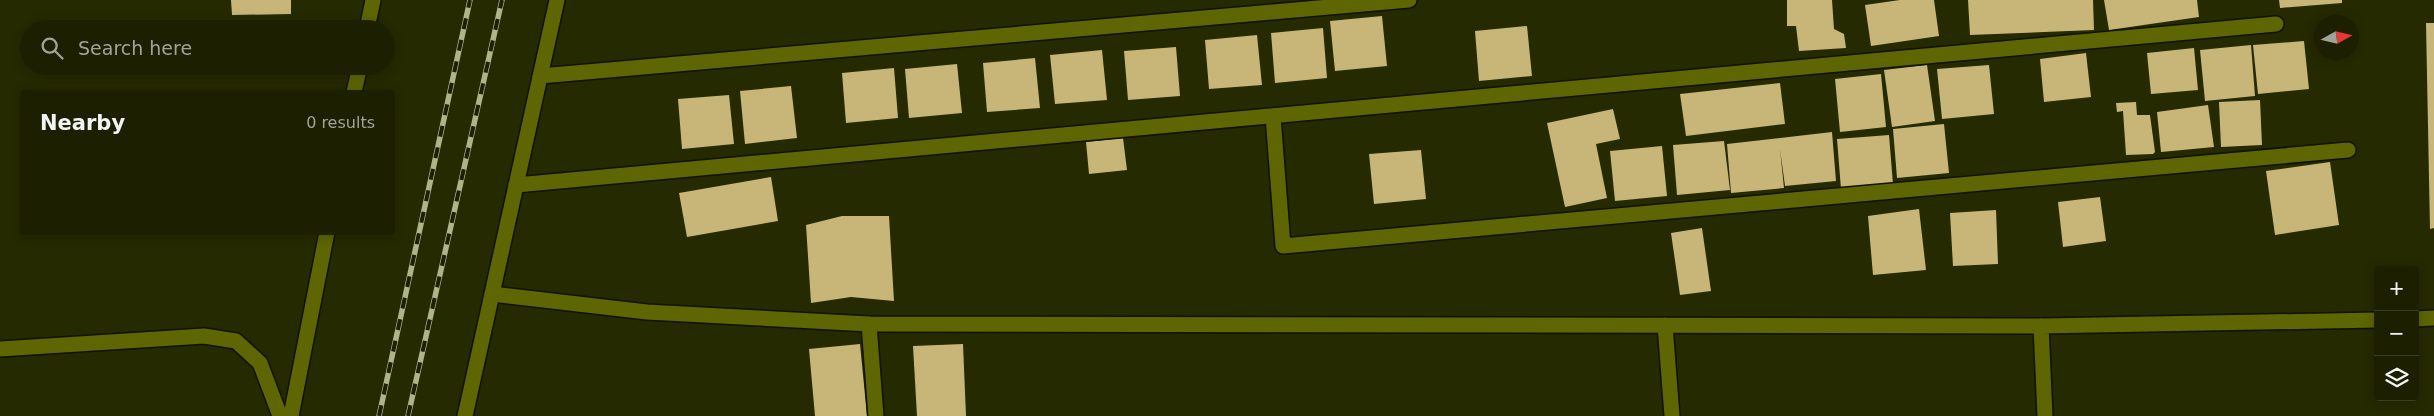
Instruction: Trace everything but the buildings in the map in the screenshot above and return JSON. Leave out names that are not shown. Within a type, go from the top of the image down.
[{"type":"street","points":[[369,20],[373,0]]},
{"type":"street","points":[[465,416],[557,0]]},
{"type":"street","points":[[540,76],[1409,0]]},
{"type":"street","points":[[516,185],[2276,24]]},
{"type":"street","points":[[354,90],[358,75]]},
{"type":"street","points":[[1273,116],[1283,246],[2348,150]]},
{"type":"street","points":[[291,416],[326,235]]},
{"type":"street","points":[[492,294],[648,312],[869,324],[2041,326],[2374,320]]},
{"type":"street","points":[[2419,319],[2434,318]]},
{"type":"street","points":[[869,324],[876,416]]},
{"type":"street","points":[[1666,325],[1672,416]]},
{"type":"street","points":[[2041,326],[2045,416]]},
{"type":"street","points":[[0,349],[204,336],[236,341],[260,363],[280,416]]},
{"type":"railway","points":[[379,416],[470,0]]},
{"type":"railway","points":[[408,416],[502,0]]}]
